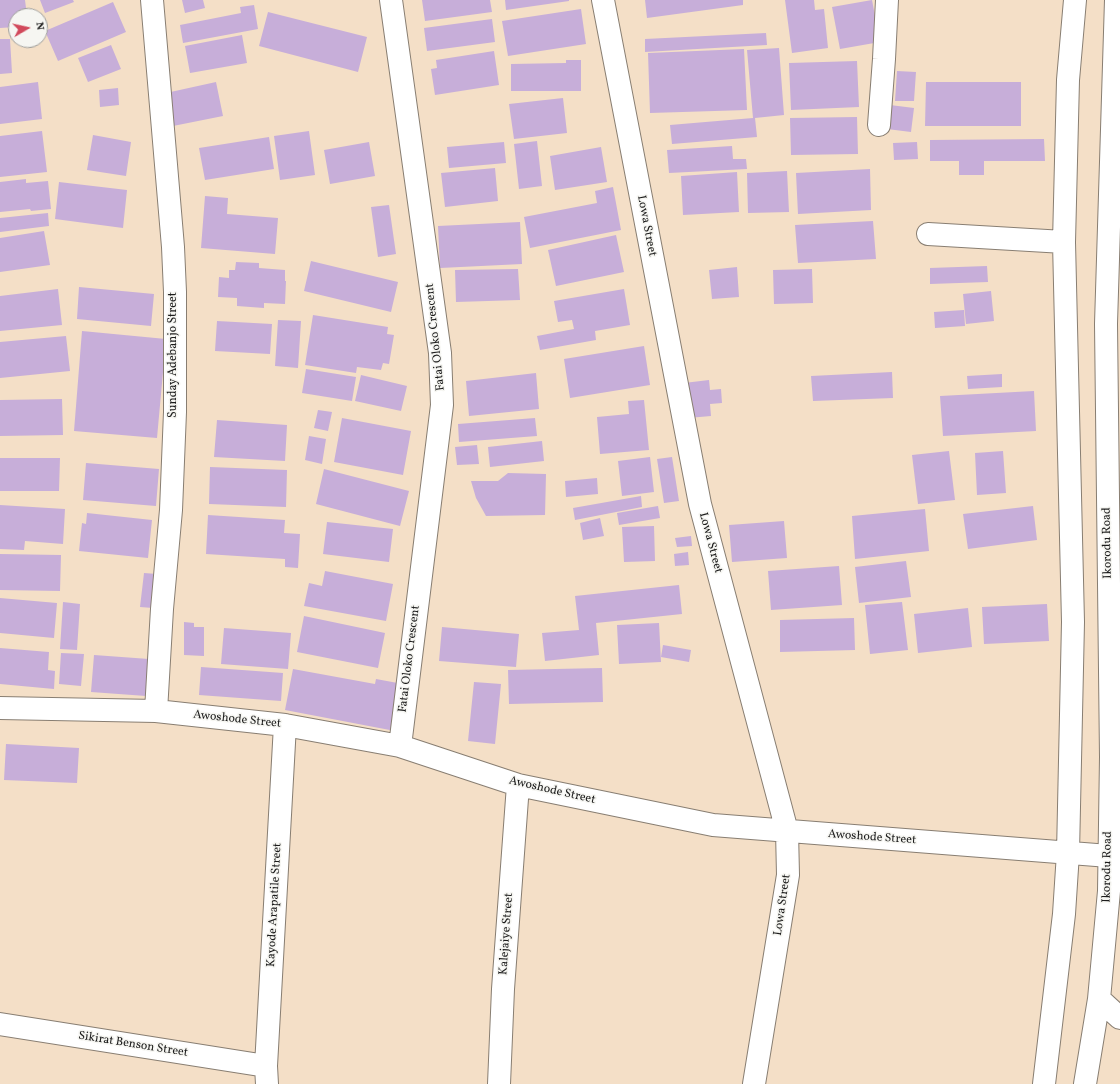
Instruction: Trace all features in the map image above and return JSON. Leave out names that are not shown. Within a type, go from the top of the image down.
[{"type":"main road","name":"Sunday Adebanjo Street","points":[[152,0],[173,247],[175,412],[171,510],[156,711]]},
{"type":"main road","name":"Fatai Oloko Crescent","points":[[391,0],[440,353],[442,405],[400,746]]},
{"type":"main road","name":"Lowa Street","points":[[603,0],[700,504],[787,831],[788,875],[754,1084]]},
{"type":"main road","points":[[879,125],[887,0]]},
{"type":"main road","points":[[1044,1084],[1064,914],[1068,853],[1073,622],[1064,242],[1068,80],[1075,0]]},
{"type":"main road","name":"Ikorodu Road","points":[[1085,1084],[1099,999],[1109,891],[1111,749],[1106,324],[1116,0]]},
{"type":"main road","points":[[928,234],[1064,242]]},
{"type":"main road","name":"Awoshode Street","points":[[0,708],[156,711],[285,725],[400,746],[518,785],[713,825],[1109,856]]},
{"type":"main road","name":"Kayode Arapatile Street","points":[[266,1075],[285,725]]},
{"type":"main road","name":"Kalejaiye Street","points":[[499,1084],[503,989],[518,785]]},
{"type":"main road","points":[[1099,999],[1120,1018]]},
{"type":"main road","name":"Sikirat Benson Street","points":[[0,1024],[266,1075]]},
{"type":"building","points":[[0,0],[25,0],[26,8],[8,8],[8,28],[0,28]]},
{"type":"building","points":[[40,0],[73,0],[74,2],[48,12],[48,8],[43,8]]},
{"type":"building","points":[[182,0],[203,0],[205,8],[185,13]]},
{"type":"building","points":[[422,0],[490,0],[492,12],[425,21]]},
{"type":"building","points":[[505,0],[569,0],[569,1],[506,10]]},
{"type":"building","points":[[645,0],[743,0],[743,5],[647,18]]},
{"type":"building","points":[[785,0],[814,0],[815,10],[824,9],[828,48],[792,53]]},
{"type":"building","points":[[872,0],[880,42],[840,49],[832,7]]},
{"type":"building","points":[[113,2],[126,32],[58,61],[48,38],[48,30]]},
{"type":"building","points":[[254,5],[258,29],[183,43],[180,25],[241,13],[240,7]]},
{"type":"building","points":[[581,9],[586,44],[508,56],[502,21]]},
{"type":"building","points":[[268,12],[367,37],[358,72],[259,46]]},
{"type":"building","points":[[492,19],[495,42],[427,51],[424,28]]},
{"type":"building","points":[[766,33],[767,45],[645,52],[645,39]]},
{"type":"building","points":[[242,35],[247,63],[190,73],[185,46]]},
{"type":"building","points":[[0,39],[8,39],[8,48],[11,48],[12,73],[0,74]]},
{"type":"building","points":[[111,45],[121,69],[88,82],[78,58]]},
{"type":"building","points":[[779,48],[784,115],[755,118],[757,137],[672,144],[670,125],[753,118],[747,50]]},
{"type":"building","points":[[744,49],[747,110],[650,113],[648,53]]},
{"type":"building","points":[[494,51],[499,85],[435,95],[431,69],[437,68],[436,60]]},
{"type":"building","points":[[566,60],[581,60],[581,91],[511,91],[511,64],[566,63]]},
{"type":"building","points":[[857,61],[859,107],[791,110],[789,63]]},
{"type":"building","points":[[897,71],[916,72],[914,101],[895,101]]},
{"type":"building","points":[[38,82],[42,119],[0,124],[0,87]]},
{"type":"building","points":[[216,82],[223,116],[173,126],[166,93]]},
{"type":"building","points":[[926,82],[1021,82],[1021,126],[925,126]]},
{"type":"building","points":[[118,88],[119,105],[100,107],[99,90]]},
{"type":"building","points":[[563,98],[567,133],[514,139],[509,104]]},
{"type":"building","points":[[890,105],[914,108],[911,132],[887,129]]},
{"type":"building","points":[[857,117],[858,154],[791,155],[790,118]]},
{"type":"building","points":[[42,131],[47,172],[0,177],[0,136]]},
{"type":"building","points":[[309,131],[315,175],[280,180],[274,136]]},
{"type":"building","points":[[93,135],[131,142],[126,176],[87,170]]},
{"type":"building","points":[[269,137],[274,169],[205,180],[199,148]]},
{"type":"building","points":[[1044,139],[1045,161],[984,161],[984,175],[959,175],[959,161],[930,161],[930,140]]},
{"type":"building","points":[[537,141],[542,186],[519,189],[514,144]]},
{"type":"building","points":[[369,142],[375,176],[330,184],[324,150]]},
{"type":"building","points":[[504,142],[506,163],[449,168],[447,147]]},
{"type":"building","points":[[917,142],[918,159],[894,160],[893,143]]},
{"type":"building","points":[[732,146],[733,159],[746,159],[747,169],[669,173],[667,150]]},
{"type":"building","points":[[601,147],[607,182],[555,190],[550,156]]},
{"type":"building","points":[[495,168],[498,201],[445,207],[441,173]]},
{"type":"building","points":[[870,169],[871,210],[798,214],[796,173]]},
{"type":"building","points":[[787,171],[789,212],[748,213],[747,173]]},
{"type":"building","points":[[737,172],[739,212],[683,215],[681,176]]},
{"type":"building","points":[[26,179],[26,183],[48,181],[51,209],[31,211],[30,209],[0,212],[0,182]]},
{"type":"building","points":[[59,182],[127,190],[123,228],[55,219]]},
{"type":"building","points":[[613,187],[621,230],[530,248],[524,217],[597,203],[595,191]]},
{"type":"building","points":[[205,196],[228,198],[227,214],[278,218],[275,254],[201,248]]},
{"type":"building","points":[[389,205],[396,254],[378,257],[371,207]]},
{"type":"building","points":[[48,213],[49,226],[0,232],[0,218]]},
{"type":"building","points":[[873,221],[876,259],[798,263],[795,225]]},
{"type":"building","points":[[520,222],[522,264],[440,268],[438,226]]},
{"type":"building","points":[[44,231],[50,265],[0,272],[0,238]]},
{"type":"building","points":[[616,235],[624,272],[556,286],[548,250]]},
{"type":"building","points":[[311,261],[398,282],[391,312],[304,291]]},
{"type":"building","points":[[236,262],[259,263],[259,268],[285,270],[285,304],[264,303],[264,308],[237,306],[237,298],[218,297],[219,277],[229,278],[229,270],[235,270]]},
{"type":"building","points":[[987,266],[988,282],[930,284],[930,268]]},
{"type":"building","points":[[737,267],[739,297],[712,299],[709,270]]},
{"type":"building","points":[[518,269],[520,300],[456,302],[455,270]]},
{"type":"building","points":[[812,269],[813,303],[774,304],[773,270]]},
{"type":"building","points":[[79,287],[154,294],[151,326],[77,319]]},
{"type":"building","points":[[58,289],[62,325],[0,331],[0,296]]},
{"type":"building","points":[[624,289],[630,325],[595,331],[596,340],[540,350],[537,336],[574,329],[572,320],[558,322],[554,301]]},
{"type":"building","points":[[991,291],[994,321],[966,324],[963,294]]},
{"type":"building","points":[[964,310],[965,326],[935,328],[934,312]]},
{"type":"building","points":[[313,315],[388,327],[387,334],[394,335],[389,364],[383,363],[381,370],[357,367],[356,373],[305,365]]},
{"type":"building","points":[[278,320],[301,321],[298,368],[275,366]]},
{"type":"building","points":[[217,321],[272,324],[270,354],[215,351]]},
{"type":"building","points":[[82,331],[166,339],[157,438],[74,431]]},
{"type":"building","points":[[66,336],[70,371],[0,378],[0,342]]},
{"type":"building","points":[[644,346],[650,385],[570,398],[564,359]]},
{"type":"building","points":[[306,369],[356,377],[352,401],[302,393]]},
{"type":"building","points":[[892,372],[893,398],[813,401],[811,376]]},
{"type":"building","points":[[536,373],[539,409],[469,416],[466,381]]},
{"type":"building","points":[[1002,374],[1002,387],[968,389],[967,376]]},
{"type":"building","points":[[361,375],[407,386],[401,411],[355,401]]},
{"type":"building","points":[[709,380],[710,390],[721,389],[722,403],[710,404],[711,416],[688,418],[684,383]]},
{"type":"building","points":[[1034,391],[1036,431],[943,436],[940,396]]},
{"type":"building","points":[[62,399],[63,435],[0,436],[0,400]]},
{"type":"building","points":[[644,400],[649,450],[600,454],[597,417],[629,414],[628,401]]},
{"type":"building","points":[[318,410],[332,412],[328,431],[314,428]]},
{"type":"building","points":[[342,418],[411,431],[403,475],[334,462]]},
{"type":"building","points":[[535,418],[537,436],[459,442],[458,424]]},
{"type":"building","points":[[217,420],[287,425],[285,461],[214,457]]},
{"type":"building","points":[[309,436],[326,439],[322,464],[305,460]]},
{"type":"building","points":[[542,441],[544,461],[490,467],[488,447]]},
{"type":"building","points":[[477,445],[479,464],[457,465],[455,447]]},
{"type":"building","points":[[949,451],[955,500],[918,504],[912,455]]},
{"type":"building","points":[[1003,451],[1006,493],[977,495],[975,453]]},
{"type":"building","points":[[650,457],[654,492],[622,496],[618,461]]},
{"type":"building","points":[[672,457],[679,501],[664,503],[657,459]]},
{"type":"building","points":[[0,458],[60,458],[59,491],[0,491]]},
{"type":"building","points":[[86,463],[159,469],[156,506],[83,500]]},
{"type":"building","points":[[210,467],[287,470],[286,507],[209,504]]},
{"type":"building","points":[[324,469],[409,491],[400,526],[316,504]]},
{"type":"building","points":[[508,473],[546,474],[545,515],[486,516],[476,498],[471,481],[498,481]]},
{"type":"building","points":[[597,478],[598,494],[566,497],[565,481]]},
{"type":"building","points":[[641,496],[642,507],[575,520],[573,508]]},
{"type":"building","points":[[0,505],[65,509],[63,544],[25,541],[24,550],[0,549]]},
{"type":"building","points":[[658,506],[660,518],[619,525],[617,513]]},
{"type":"building","points":[[1033,506],[1037,540],[968,549],[963,514]]},
{"type":"building","points":[[925,509],[929,551],[855,559],[852,516]]},
{"type":"building","points":[[87,513],[152,520],[148,558],[79,551],[82,523],[86,524]]},
{"type":"building","points":[[208,515],[285,520],[284,533],[300,534],[298,568],[285,567],[285,559],[206,554]]},
{"type":"building","points":[[600,518],[604,536],[583,540],[580,523]]},
{"type":"building","points":[[784,521],[787,558],[732,562],[729,525]]},
{"type":"building","points":[[327,522],[393,529],[389,562],[323,554]]},
{"type":"building","points":[[654,526],[655,561],[624,562],[622,527]]},
{"type":"building","points":[[691,536],[692,546],[677,547],[675,538]]},
{"type":"building","points":[[688,552],[689,565],[675,566],[674,554]]},
{"type":"building","points":[[0,554],[61,555],[60,591],[0,590]]},
{"type":"building","points":[[906,561],[911,597],[859,603],[855,567]]},
{"type":"building","points":[[839,566],[842,605],[771,610],[768,571]]},
{"type":"building","points":[[325,571],[393,584],[386,621],[304,606],[309,583],[322,586]]},
{"type":"building","points":[[144,573],[157,574],[153,608],[140,607]]},
{"type":"building","points":[[679,585],[682,614],[596,623],[599,655],[545,661],[542,633],[579,630],[575,596]]},
{"type":"building","points":[[0,598],[57,603],[54,638],[0,633]]},
{"type":"building","points":[[63,602],[80,604],[77,650],[60,649]]},
{"type":"building","points":[[902,602],[908,650],[870,654],[865,605]]},
{"type":"building","points":[[1047,604],[1049,641],[984,644],[982,607]]},
{"type":"building","points":[[968,608],[972,647],[918,653],[914,614]]},
{"type":"building","points":[[304,616],[385,633],[378,668],[297,652]]},
{"type":"building","points":[[854,618],[855,650],[780,652],[780,620]]},
{"type":"building","points":[[184,622],[194,623],[194,627],[204,627],[204,656],[184,655]]},
{"type":"building","points":[[659,623],[661,662],[619,664],[617,625]]},
{"type":"building","points":[[442,627],[519,634],[516,667],[439,661]]},
{"type":"building","points":[[224,628],[291,633],[288,669],[221,664]]},
{"type":"building","points":[[663,645],[691,650],[689,662],[661,657]]},
{"type":"building","points":[[0,648],[49,652],[48,670],[55,671],[54,689],[0,684]]},
{"type":"building","points":[[61,653],[84,654],[81,686],[59,684]]},
{"type":"building","points":[[94,655],[149,659],[146,696],[91,692]]},
{"type":"building","points":[[201,667],[283,673],[281,701],[199,695]]},
{"type":"building","points":[[602,668],[603,702],[509,704],[508,670]]},
{"type":"building","points":[[293,669],[375,684],[376,679],[403,684],[395,731],[285,710]]},
{"type":"building","points":[[474,682],[501,684],[495,744],[468,741]]},
{"type":"building","points":[[6,744],[79,748],[77,783],[4,780]]}]
